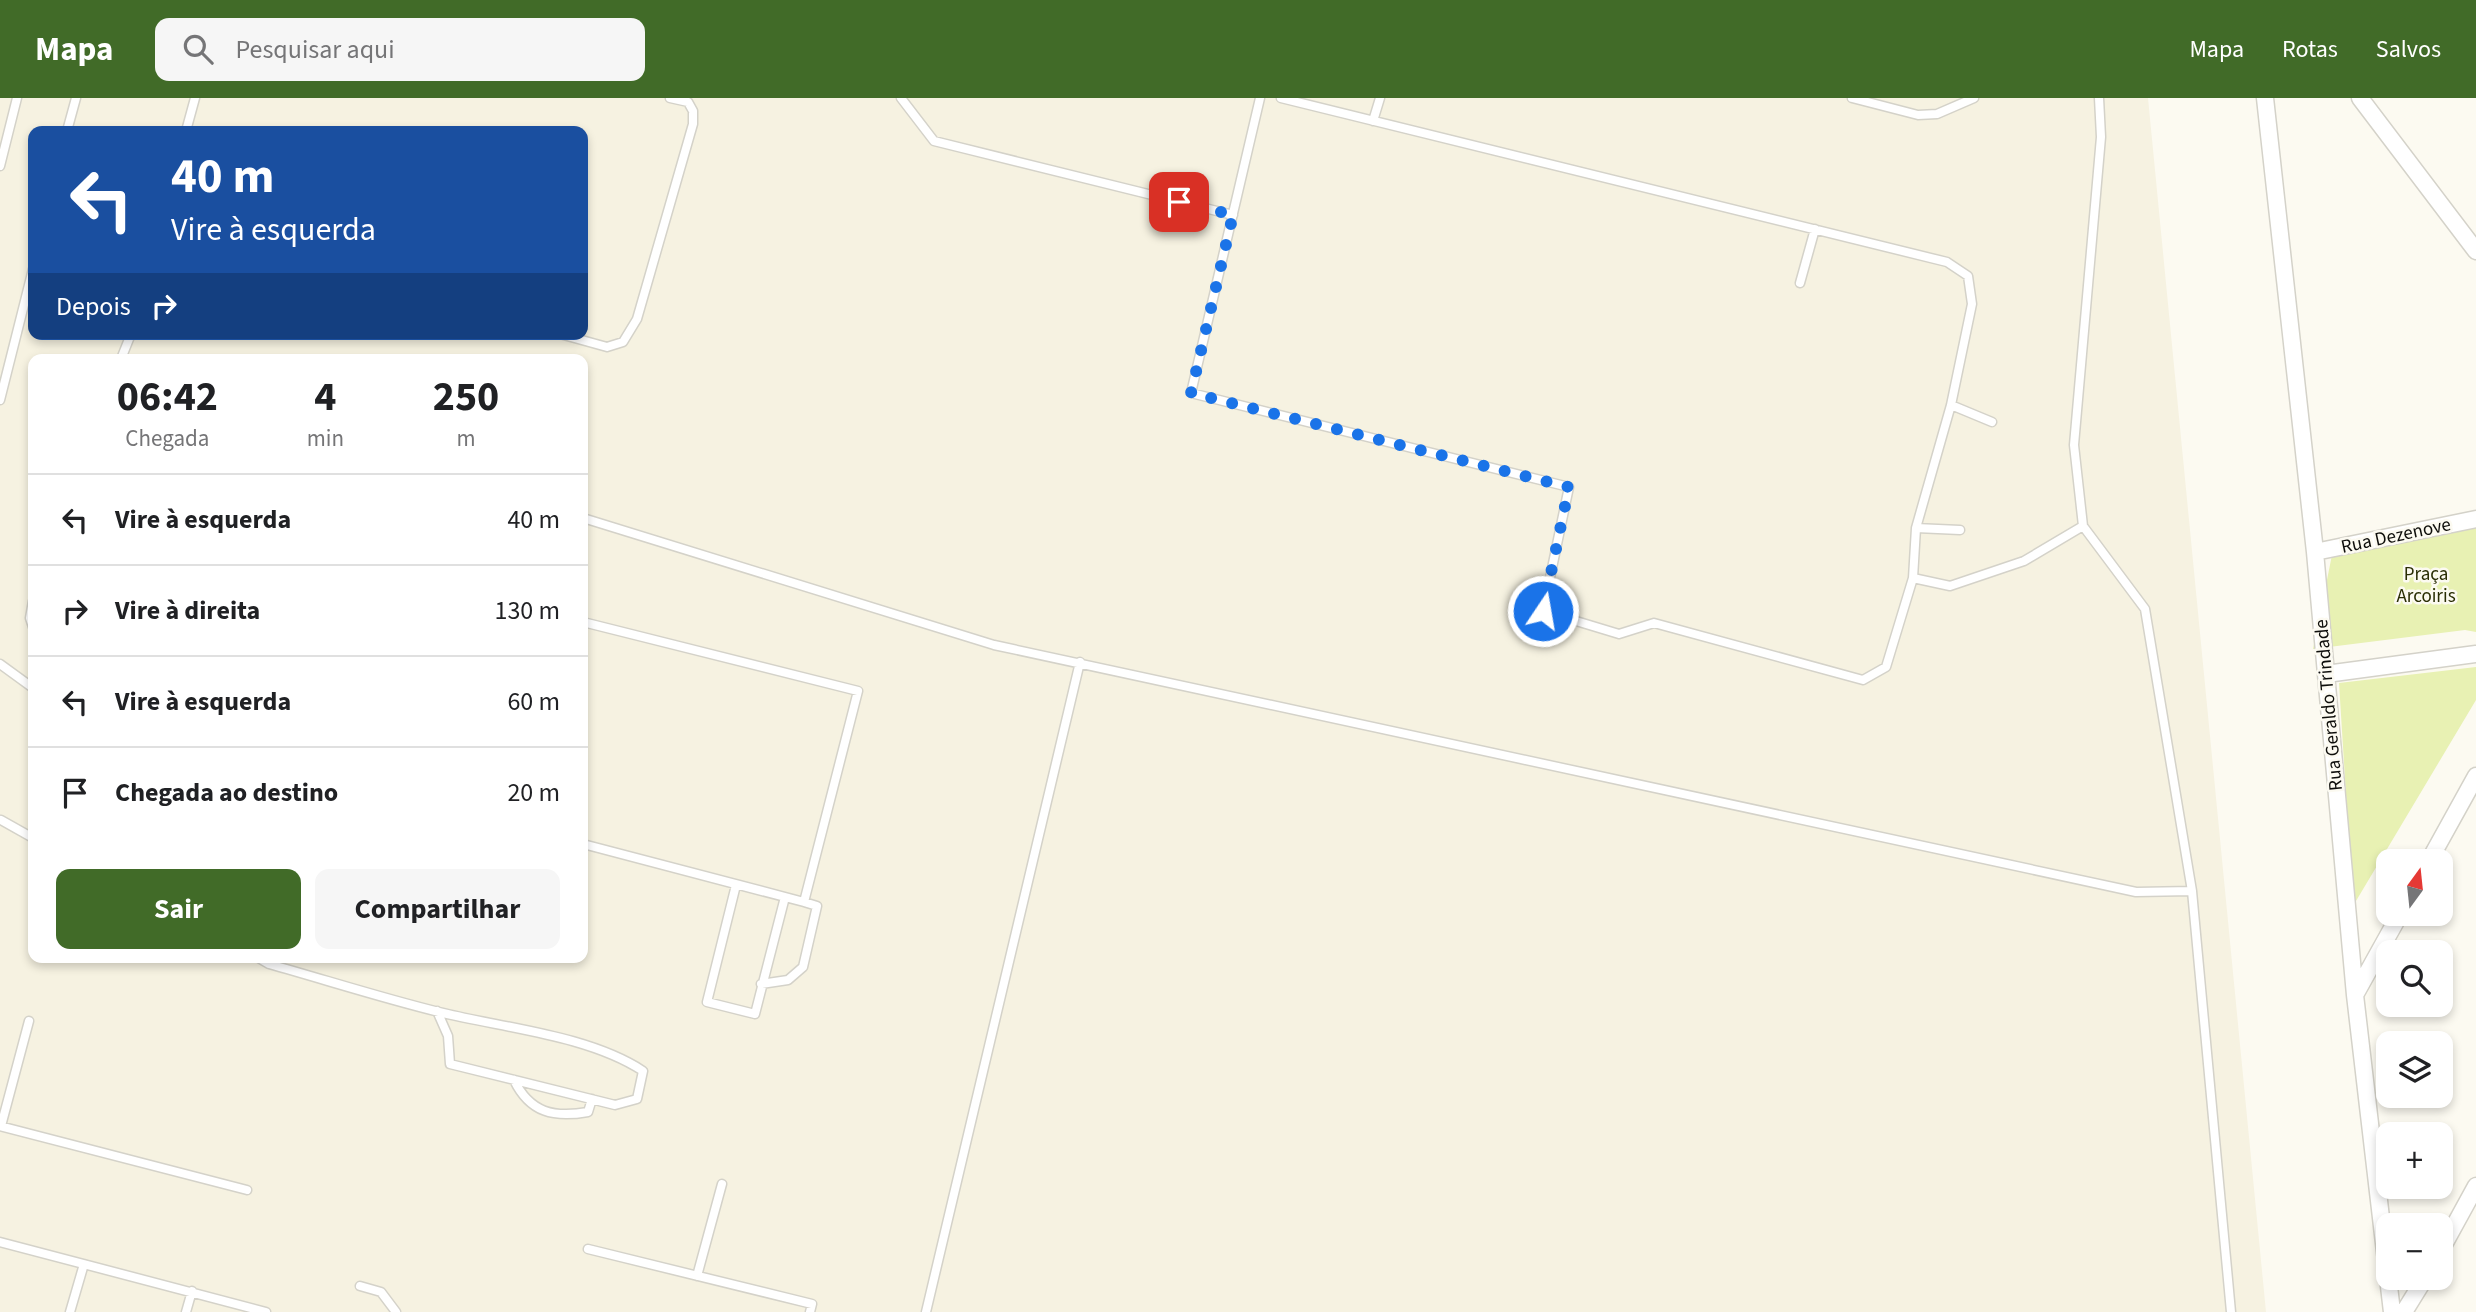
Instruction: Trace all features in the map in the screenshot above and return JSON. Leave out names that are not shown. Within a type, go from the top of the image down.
[{"type":"street","name":"Rua Geraldo Trindade","points":[[2265,98],[2315,552],[2355,995],[2381,1213]]},
{"type":"street","points":[[2360,98],[2476,251]]},
{"type":"street","name":"Rua Dezenove","points":[[2315,552],[2476,519]]},
{"type":"street","points":[[2326,674],[2476,654]]},
{"type":"street","points":[[2436,849],[2476,776]]},
{"type":"street","points":[[2355,995],[2393,926]]},
{"type":"street","points":[[2453,1229],[2476,1186]]},
{"type":"street","name":"Rua Geraldo Trindade","points":[[2390,1290],[2392,1312]]},
{"type":"street","points":[[2404,1312],[2418,1290]]},
{"type":"lane","points":[[0,166],[17,98]]},
{"type":"lane","points":[[68,126],[76,98]]},
{"type":"lane","points":[[187,126],[195,98]]},
{"type":"lane","points":[[582,340],[607,347],[623,342],[637,319],[693,124],[693,111],[688,102],[670,98]]},
{"type":"lane","points":[[901,98],[934,141],[1233,215]]},
{"type":"lane","points":[[1260,98],[1191,393],[1569,487],[1543,611],[1619,634],[1654,623],[1863,680],[1886,667],[1913,578],[1916,528],[1951,405],[1972,304],[1968,276],[1947,262],[1281,98]]},
{"type":"lane","points":[[1373,121],[1380,98]]},
{"type":"lane","points":[[1852,98],[1918,116],[1937,114],[1974,98]]},
{"type":"lane","points":[[2099,98],[2101,137],[2074,445],[2083,526],[2145,609],[2192,891],[2231,1312]]},
{"type":"lane","points":[[1800,283],[1815,229]]},
{"type":"lane","points":[[0,400],[28,289]]},
{"type":"lane","points":[[1951,405],[1992,422]]},
{"type":"lane","points":[[588,520],[994,645],[2136,892],[2192,891]]},
{"type":"lane","points":[[1913,578],[1950,586],[2024,561],[2083,526]]},
{"type":"lane","points":[[1916,528],[1960,530]]},
{"type":"lane","points":[[588,623],[858,691],[804,902]]},
{"type":"lane","points":[[926,1312],[1080,662]]},
{"type":"lane","points":[[0,664],[28,684]]},
{"type":"lane","points":[[0,818],[28,835]]},
{"type":"lane","points":[[588,845],[817,906],[803,967],[788,980],[761,984]]},
{"type":"lane","points":[[736,885],[706,1001],[755,1014],[785,897]]},
{"type":"lane","points":[[268,963],[437,1012],[558,1039],[622,1057],[643,1071],[637,1099],[615,1105],[450,1064],[448,1036],[437,1012]]},
{"type":"lane","points":[[29,1021],[0,1126],[247,1190]]},
{"type":"lane","points":[[514,1080],[523,1098],[540,1110],[570,1115],[588,1112],[592,1100]]},
{"type":"lane","points":[[697,1276],[722,1184]]},
{"type":"lane","points":[[0,1242],[266,1312]]},
{"type":"lane","points":[[587,1249],[812,1304],[810,1312]]},
{"type":"lane","points":[[70,1312],[84,1264]]},
{"type":"lane","points":[[360,1286],[380,1292],[396,1312]]},
{"type":"lane","points":[[186,1312],[192,1291]]},
{"type":"shaded area","points":[[0,98],[2148,98],[2266,1312],[0,1312]]},
{"type":"green space","name":"Praça Arcoiris","points":[[2476,523],[2476,632],[2465,630],[2313,649],[2332,555]]},
{"type":"green space","points":[[2476,667],[2476,700],[2387,849],[2376,849],[2376,867],[2353,906],[2339,683]]},
{"type":"route","points":[[1179,202],[1233,215],[1191,393],[1569,487],[1543,611]]}]
